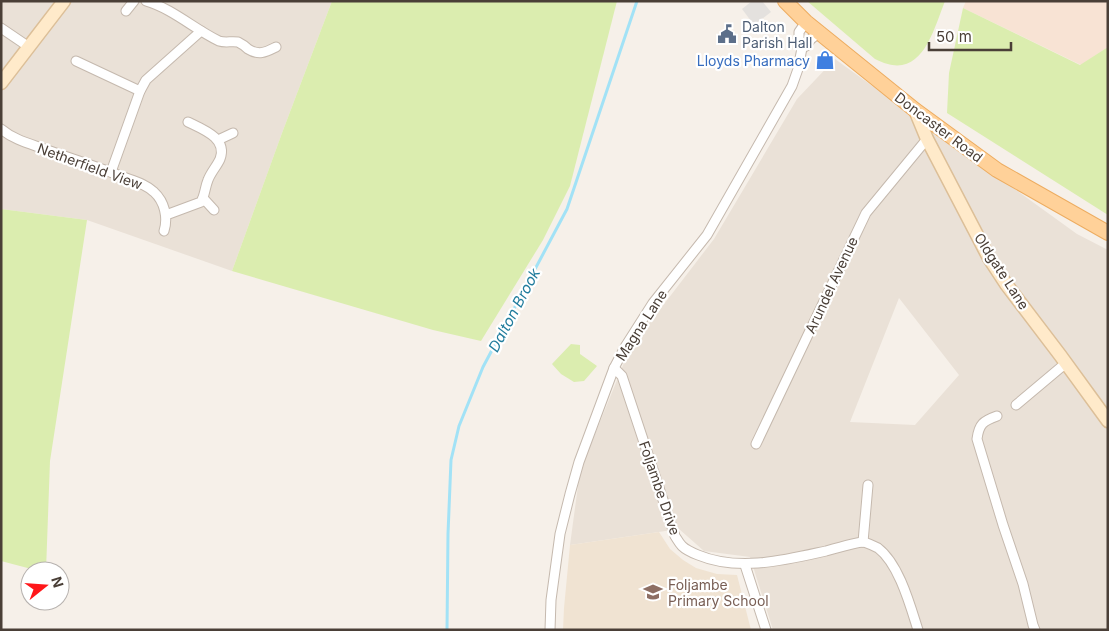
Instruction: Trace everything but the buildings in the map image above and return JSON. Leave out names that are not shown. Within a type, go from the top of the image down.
[{"type":"main road","name":"Doncaster Road","points":[[785,1],[819,33],[915,110],[997,170],[1108,232]]},
{"type":"street","points":[[1,83],[64,1]]},
{"type":"street","points":[[126,11],[134,1]]},
{"type":"street","points":[[146,1],[158,4],[202,32],[223,42],[240,43],[255,53],[260,54],[276,46]]},
{"type":"street","name":"Magna Lane","points":[[550,630],[551,600],[560,534],[579,462],[614,368],[653,303],[707,235],[792,86],[802,48],[799,43],[799,32],[806,22]]},
{"type":"street","points":[[1,28],[29,47]]},
{"type":"street","points":[[111,172],[140,91],[146,80],[202,32]]},
{"type":"street","points":[[802,48],[819,33]]},
{"type":"street","points":[[76,61],[140,91]]},
{"type":"street","name":"Oldgate Lane","points":[[915,110],[927,139],[989,258],[1006,284],[1108,421]]},
{"type":"street","points":[[164,231],[167,222],[166,215],[201,202],[208,180],[220,158],[221,152],[218,140],[214,135],[188,122]]},
{"type":"street","name":"Netherfield View","points":[[1,130],[20,140],[145,185],[155,193],[166,215]]},
{"type":"street","points":[[218,140],[233,134]]},
{"type":"street","name":"Arundel Avenue","points":[[756,444],[866,213],[927,139]]},
{"type":"street","points":[[203,198],[214,210]]},
{"type":"street","points":[[1016,405],[1066,363]]},
{"type":"street","name":"Foljambe Drive","points":[[614,368],[622,376],[675,536],[683,547],[708,560],[745,564],[792,559],[863,542]]},
{"type":"street","points":[[997,416],[982,424],[979,429],[978,439],[1002,525],[1023,584],[1035,630]]},
{"type":"street","points":[[868,485],[863,542],[885,555],[897,573],[907,595],[918,630]]},
{"type":"street","points":[[745,564],[766,630]]},
{"type":"shaded area","points":[[1,1],[332,1],[232,271],[87,220],[1,209]]},
{"type":"shaded area","points":[[752,1],[762,1],[771,12],[754,25],[742,9]]},
{"type":"shaded area","points":[[966,1],[1108,1],[1108,47],[1081,65],[963,8]]},
{"type":"shaded area","points":[[835,59],[1077,234],[1108,250],[1108,630],[773,630],[750,557],[704,551],[679,529],[570,545],[580,471],[628,353],[714,239],[797,99]],"holes":[[[899,298],[959,375],[915,425],[850,422]]]},
{"type":"shaded area","name":"Foljambe Primary School","points":[[659,532],[670,549],[696,568],[717,574],[737,575],[751,630],[563,630],[570,545]]},
{"type":"green space","points":[[332,1],[617,1],[570,186],[543,240],[481,341],[433,330],[232,271]]},
{"type":"green space","points":[[807,1],[945,1],[935,27],[922,51],[914,60],[904,65],[891,65],[875,59]]},
{"type":"green space","points":[[963,8],[1080,65],[1108,47],[1108,215],[947,113],[949,73]]},
{"type":"green space","points":[[1,209],[87,220],[50,461],[46,561],[20,561],[20,566],[1,561]]},
{"type":"green space","points":[[571,344],[580,345],[580,354],[597,366],[584,381],[574,382],[561,374],[552,364]]},
{"type":"waterway","name":"Dalton Brook","points":[[447,630],[451,460],[459,426],[483,367],[567,209],[637,1]]},
{"type":"place","name":"Dalton Parish Hall","points":[[727,34]]},
{"type":"place","name":"Lloyds Pharmacy","points":[[825,60]]},
{"type":"place","name":"Foljambe Primary School","points":[[653,592]]}]
